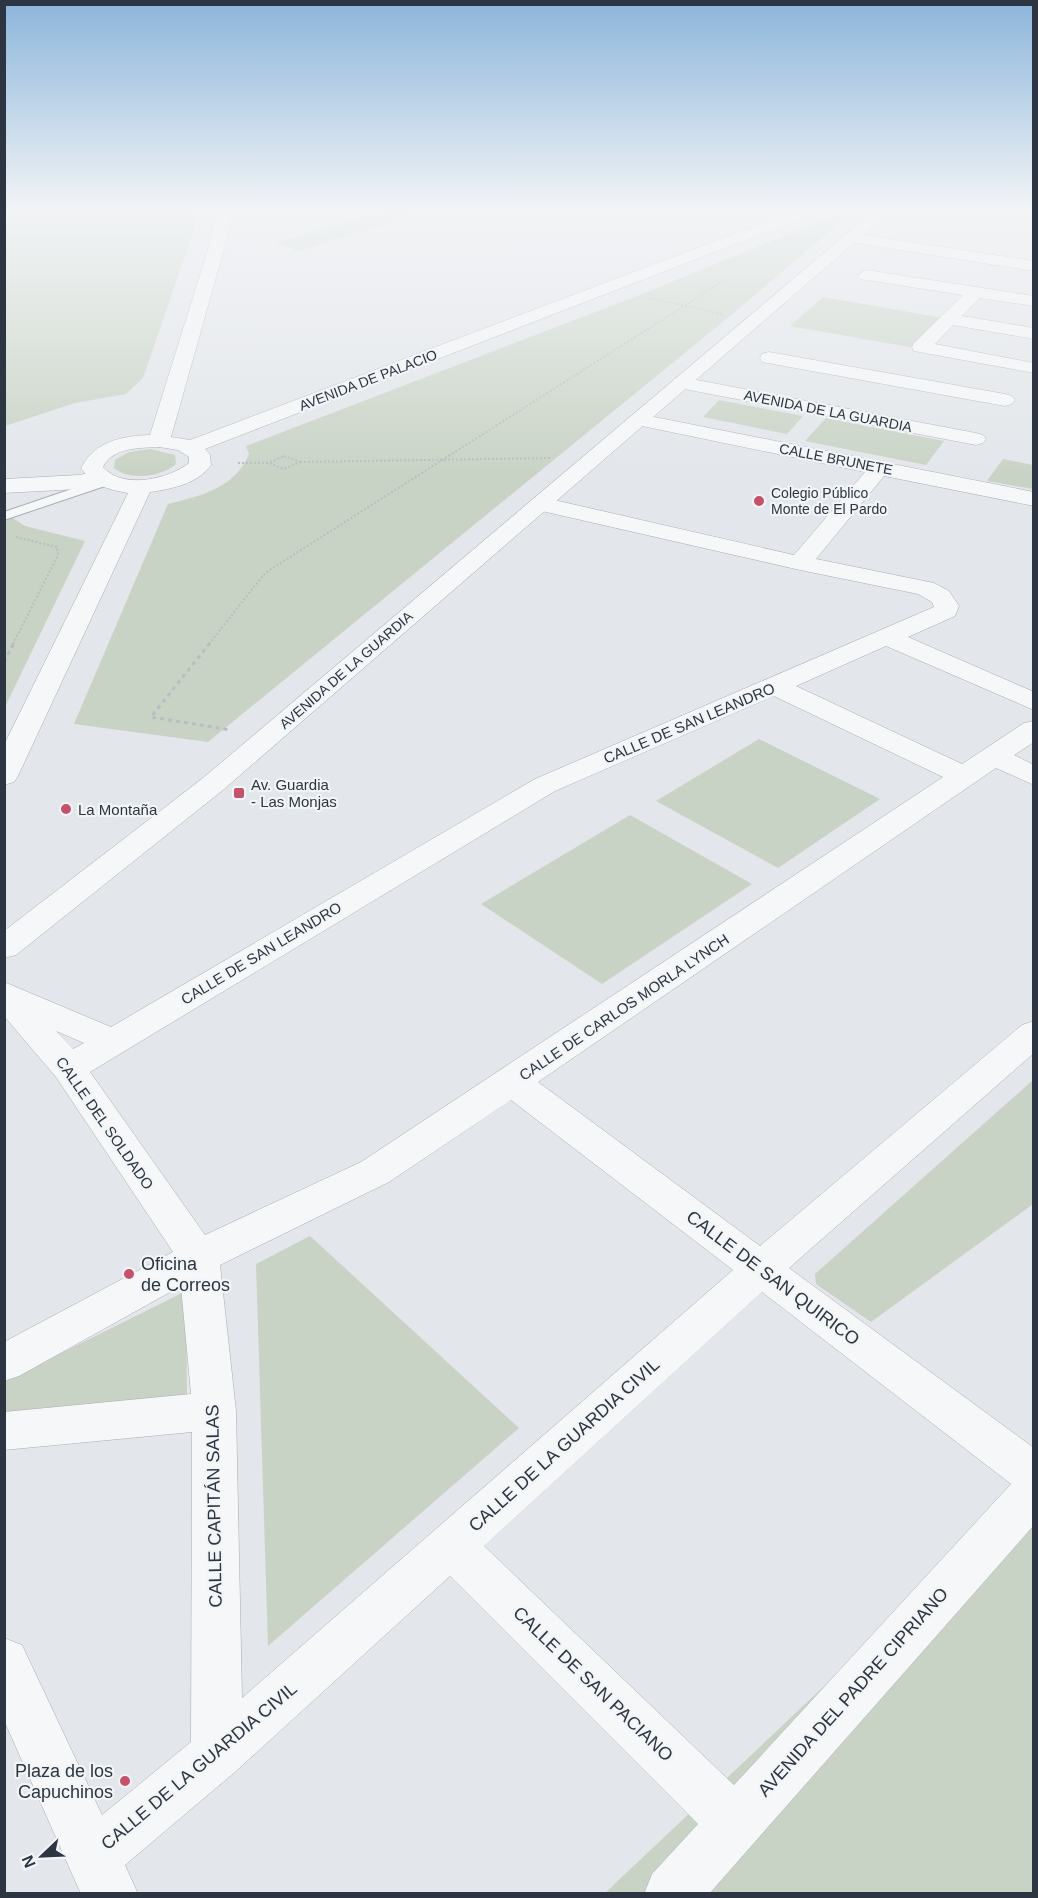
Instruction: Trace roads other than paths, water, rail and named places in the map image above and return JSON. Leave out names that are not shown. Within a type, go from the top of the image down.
[{"type":"street","points":[[159,441],[202,298]]},
{"type":"street","name":"AVENIDA DE PALACIO","points":[[191,447],[581,298]]},
{"type":"street","name":"AVENIDA DE LA GUARDIA","points":[[4,948],[213,784],[781,298]]},
{"type":"street","points":[[955,467],[1032,365],[921,347],[970,298]]},
{"type":"street","points":[[1012,298],[1034,301]]},
{"type":"street","points":[[949,319],[1034,334]]},
{"type":"street","points":[[769,358],[990,420]]},
{"type":"street","name":"AVENIDA DE LA GUARDIA","points":[[681,383],[990,420]]},
{"type":"street","name":"CALLE BRUNETE","points":[[639,420],[880,467],[955,467],[1034,499]]},
{"type":"street","points":[[5,486],[79,482],[100,473],[142,486],[176,480],[196,469],[201,460],[199,454],[191,447],[159,441],[120,446],[101,454],[100,473]]},
{"type":"street","points":[[800,563],[880,467]]},
{"type":"street","points":[[4,776],[142,486]]},
{"type":"street","name":"CALLE DE SAN LEANDRO","points":[[69,1068],[545,784],[888,638],[946,611],[947,604],[943,597],[925,588],[800,563],[541,504]]},
{"type":"street","points":[[888,638],[1034,702]]},
{"type":"street","points":[[775,686],[964,776]]},
{"type":"street","name":"CALLE DE CARLOS MORLA LYNCH","points":[[4,1363],[240,1235],[375,1172],[513,1082],[1034,729]]},
{"type":"street","points":[[994,756],[1034,776]]},
{"type":"street","points":[[4,927],[74,895]]},
{"type":"street","points":[[5,994],[111,1042]]},
{"type":"street","name":"CALLE DEL SOLDADO","points":[[5,994],[69,1068],[199,1258]]},
{"type":"street","name":"CALLE DE LA GUARDIA CIVIL","points":[[102,1875],[218,1754],[760,1269],[1034,1033]]},
{"type":"street","name":"CALLE DE SAN QUIRICO","points":[[513,1082],[1034,1475]]},
{"type":"street","name":"CALLE CAPITÁN SALAS","points":[[199,1258],[214,1411],[218,1754]]},
{"type":"street","points":[[4,1431],[214,1411]]},
{"type":"street","name":"AVENIDA DEL PADRE CIPRIANO","points":[[672,1893],[1034,1491]]},
{"type":"street","name":"CALLE DE SAN PACIANO","points":[[451,1545],[735,1823]]},
{"type":"street","points":[[4,1662],[102,1875]]},
{"type":"lane","points":[[4,516],[100,473]]},
{"type":"place","name":"Colegio Público Monte de El Pardo","points":[[759,501]]},
{"type":"place","name":"Av. Guardia - Las Monjas","points":[[239,793]]},
{"type":"place","name":"La Montaña","points":[[66,809]]},
{"type":"place","name":"Oficina de Correos","points":[[129,1274]]},
{"type":"place","name":"Plaza de los Capuchinos","points":[[125,1781]]}]
